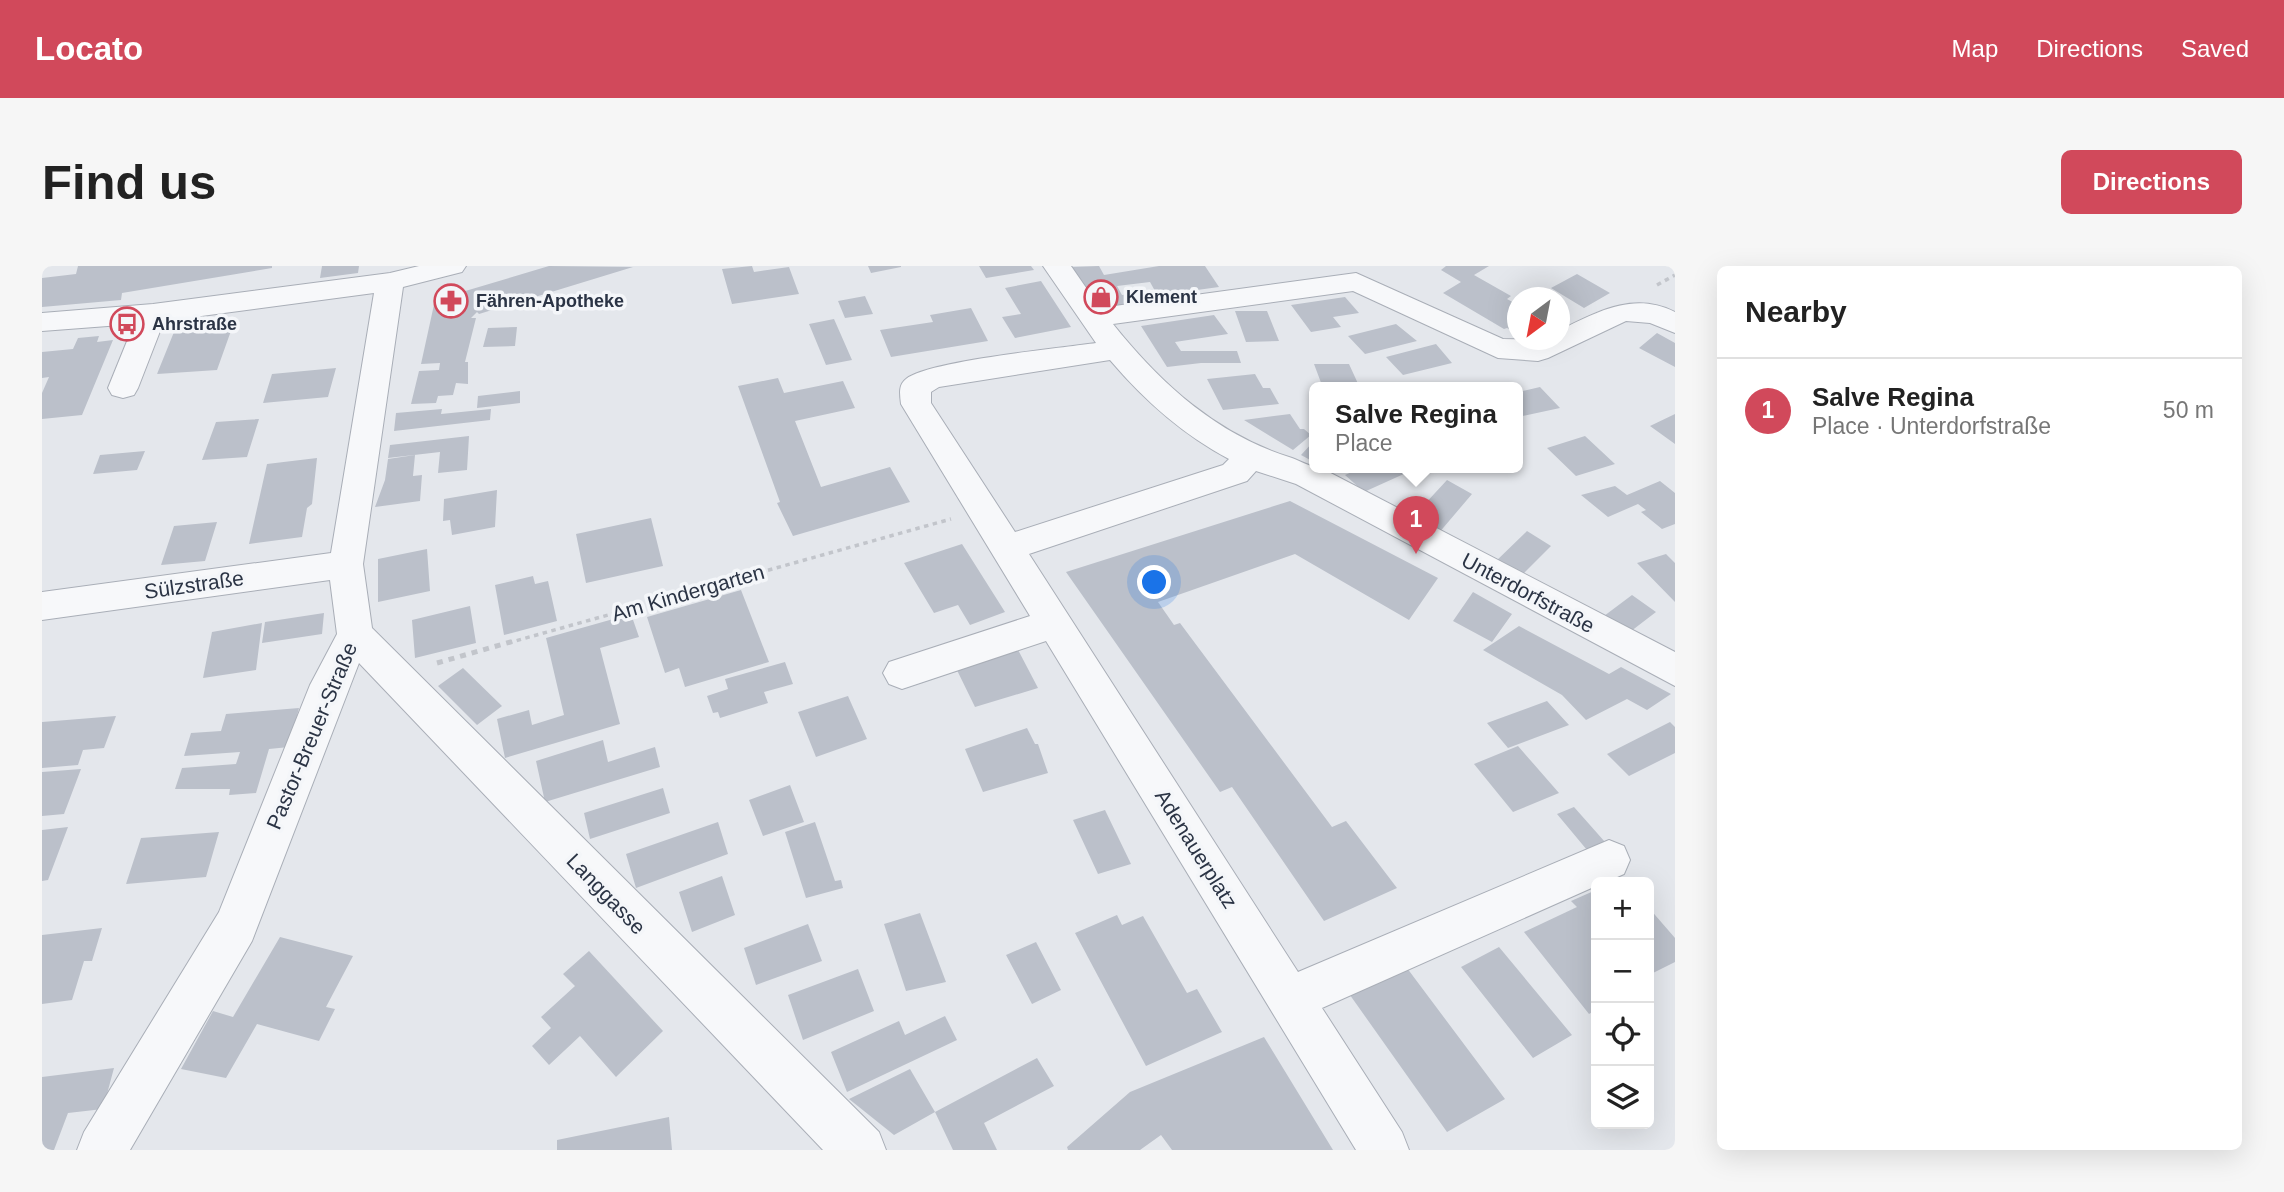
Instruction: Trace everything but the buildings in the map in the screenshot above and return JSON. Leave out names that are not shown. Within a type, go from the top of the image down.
[{"type":"street","points":[[42,322],[153,313],[304,280],[390,282],[452,266]]},
{"type":"street","name":"Unterdorfstraße","points":[[1057,266],[1115,350],[1169,405],[1251,456],[1308,476],[1675,670]]},
{"type":"street","points":[[1091,318],[1350,271],[1498,348],[1538,351],[1622,312],[1656,314],[1675,324]]},
{"type":"street","name":"Pastor-Breuer-Straße","points":[[103,1150],[236,926],[329,685],[355,635],[346,564],[390,282]]},
{"type":"street","points":[[122,388],[153,313]]},
{"type":"street","name":"Adenauerplatz","points":[[1115,350],[930,378],[915,387],[916,404],[985,510],[1384,1150]]},
{"type":"street","points":[[1007,548],[1235,473],[1251,456]]},
{"type":"street","name":"Sülzstraße","points":[[42,607],[346,564]]},
{"type":"street","points":[[902,673],[1054,623]]},
{"type":"street","name":"Langgasse","points":[[355,635],[392,676],[843,1135],[862,1150]]},
{"type":"street","points":[[1290,999],[1609,860]]},
{"type":"path","name":"Am Kindergarten","points":[[392,676],[985,510]]},
{"type":"place","name":"Klement","points":[[1101,297]]},
{"type":"place","name":"Fähren-Apotheke","points":[[451,301]]},
{"type":"place","name":"Ahrstraße","points":[[127,324]]},
{"type":"place","name":"Salve Regina","points":[[1416,554]]}]
